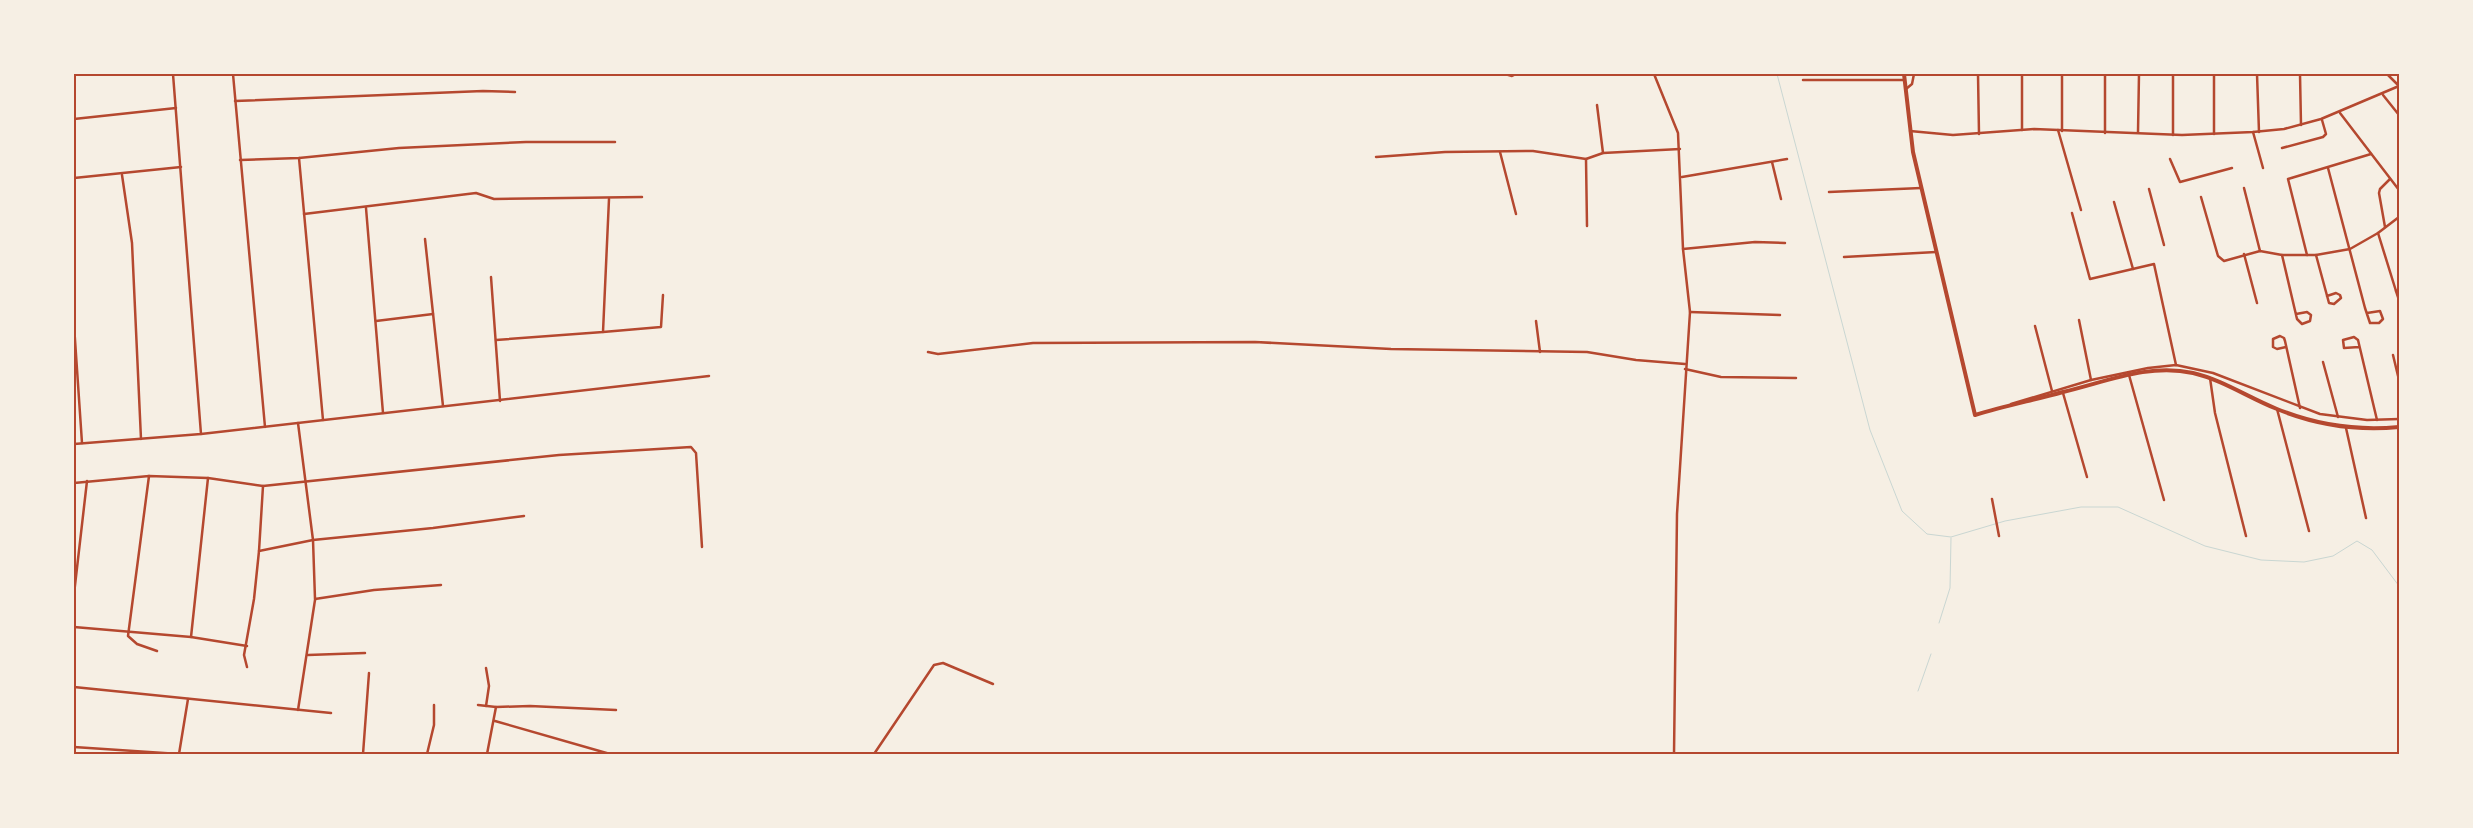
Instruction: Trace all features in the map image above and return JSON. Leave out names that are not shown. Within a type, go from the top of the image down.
[{"type":"main road","points":[[1904,74],[1909,131],[1976,416],[2011,404],[2063,393],[2129,374],[2174,370],[2210,378],[2277,409],[2315,421],[2346,428],[2399,427]]},
{"type":"street","points":[[173,74],[201,434]]},
{"type":"street","points":[[232,74],[265,427]]},
{"type":"street","points":[[1505,74],[1512,76],[1516,74]]},
{"type":"street","points":[[1654,74],[1675,120],[1680,149],[1684,249],[1690,312],[1685,364],[1677,514],[1674,754]]},
{"type":"street","points":[[1904,90],[1911,86],[1914,74]]},
{"type":"street","points":[[1978,74],[1979,134]]},
{"type":"street","points":[[2022,74],[2022,130]]},
{"type":"street","points":[[2062,74],[2060,131],[2082,210]]},
{"type":"street","points":[[2105,133],[2106,74]]},
{"type":"street","points":[[2138,133],[2140,74]]},
{"type":"street","points":[[2173,74],[2173,135]]},
{"type":"street","points":[[2214,74],[2214,134]]},
{"type":"street","points":[[2257,74],[2259,132]]},
{"type":"street","points":[[2300,74],[2301,125]]},
{"type":"street","points":[[1909,131],[1953,135],[2022,130],[2173,135],[2259,132],[2301,125],[2322,119],[2382,95],[2399,86],[2387,74]]},
{"type":"street","points":[[1803,80],[1904,80]]},
{"type":"street","points":[[235,101],[415,95],[483,90],[515,92]]},
{"type":"street","points":[[2382,95],[2399,115]]},
{"type":"street","points":[[1597,105],[1603,153]]},
{"type":"street","points":[[74,119],[176,108]]},
{"type":"street","points":[[2340,113],[2399,190]]},
{"type":"street","points":[[2282,148],[2323,137],[2326,134],[2322,119]]},
{"type":"street","points":[[2253,132],[2263,168]]},
{"type":"street","points":[[240,160],[299,158],[399,148],[526,142],[615,142]]},
{"type":"street","points":[[1376,157],[1445,152],[1533,151],[1586,159],[1603,153],[1680,149]]},
{"type":"street","points":[[1500,152],[1516,214]]},
{"type":"street","points":[[2307,255],[2288,179],[2371,154]]},
{"type":"street","points":[[299,158],[323,420]]},
{"type":"street","points":[[1586,159],[1587,226]]},
{"type":"street","points":[[2170,159],[2180,182],[2232,168]]},
{"type":"street","points":[[1682,177],[1786,160]]},
{"type":"street","points":[[1772,162],[1781,199]]},
{"type":"street","points":[[74,178],[122,175],[181,167]]},
{"type":"street","points":[[2328,168],[2367,313],[2370,323],[2378,323],[2383,319],[2380,311],[2367,313]]},
{"type":"street","points":[[122,175],[132,243],[141,439]]},
{"type":"street","points":[[2385,227],[2379,193],[2380,189],[2390,180]]},
{"type":"street","points":[[1828,192],[1921,188]]},
{"type":"street","points":[[2244,188],[2260,251]]},
{"type":"street","points":[[2149,189],[2164,245]]},
{"type":"street","points":[[304,214],[366,208],[476,193],[494,199],[642,197]]},
{"type":"street","points":[[2201,197],[2220,260],[2224,261],[2260,251],[2282,255],[2316,256],[2350,249],[2399,218]]},
{"type":"street","points":[[603,332],[609,198]]},
{"type":"street","points":[[2114,202],[2133,269]]},
{"type":"street","points":[[366,208],[383,413]]},
{"type":"street","points":[[2072,213],[2090,279],[2154,264],[2176,365]]},
{"type":"street","points":[[2378,233],[2398,291],[2399,300]]},
{"type":"street","points":[[425,239],[443,406]]},
{"type":"street","points":[[1684,249],[1755,242],[1785,243]]},
{"type":"street","points":[[1844,256],[1936,252]]},
{"type":"street","points":[[2244,254],[2257,303]]},
{"type":"street","points":[[2282,255],[2298,323],[2310,321],[2311,315],[2307,312],[2296,314]]},
{"type":"street","points":[[2316,256],[2327,296],[2331,304],[2339,302],[2340,295],[2336,293],[2327,296]]},
{"type":"street","points":[[491,277],[500,401]]},
{"type":"street","points":[[496,340],[661,327],[663,295]]},
{"type":"street","points":[[1690,312],[1780,315]]},
{"type":"street","points":[[376,320],[433,314]]},
{"type":"street","points":[[2079,320],[2091,380]]},
{"type":"street","points":[[1536,322],[1540,352]]},
{"type":"street","points":[[74,325],[82,443]]},
{"type":"street","points":[[2036,326],[2052,391]]},
{"type":"street","points":[[2286,347],[2276,349],[2273,347],[2273,339],[2282,336],[2286,347],[2300,408]]},
{"type":"street","points":[[2359,347],[2344,348],[2343,340],[2354,337],[2358,340],[2377,420]]},
{"type":"street","points":[[928,352],[938,354],[1033,343],[1254,342],[1587,352],[1636,360],[1685,364]]},
{"type":"street","points":[[2393,355],[2399,380]]},
{"type":"street","points":[[2323,362],[2338,417]]},
{"type":"street","points":[[2011,404],[2091,380],[2148,368],[2176,365],[2220,375],[2300,408],[2338,417],[2399,420]]},
{"type":"street","points":[[1685,369],[1721,377],[1796,378]]},
{"type":"street","points":[[2129,374],[2164,500]]},
{"type":"street","points":[[74,444],[201,434],[709,376]]},
{"type":"street","points":[[2210,378],[2215,413],[2246,536]]},
{"type":"street","points":[[2063,393],[2087,477]]},
{"type":"street","points":[[2277,409],[2309,531]]},
{"type":"street","points":[[298,423],[304,482],[313,540],[315,599],[308,655],[298,710]]},
{"type":"street","points":[[2346,428],[2366,518]]},
{"type":"street","points":[[74,483],[149,476],[208,478],[263,486],[559,455],[690,447],[696,453],[702,547]]},
{"type":"street","points":[[149,476],[128,636],[137,644],[156,651]]},
{"type":"street","points":[[191,637],[208,478]]},
{"type":"street","points":[[74,594],[87,481]]},
{"type":"street","points":[[246,667],[244,655],[247,646],[259,551],[263,486]]},
{"type":"street","points":[[1992,499],[1998,536]]},
{"type":"street","points":[[259,551],[313,540],[433,528],[524,516]]},
{"type":"street","points":[[315,599],[374,590],[441,585]]},
{"type":"street","points":[[74,627],[191,637],[247,646]]},
{"type":"street","points":[[308,655],[365,654]]},
{"type":"street","points":[[874,754],[934,664],[943,663],[993,684]]},
{"type":"street","points":[[486,668],[489,686],[486,706]]},
{"type":"street","points":[[363,754],[369,673]]},
{"type":"street","points":[[74,687],[331,713]]},
{"type":"street","points":[[74,747],[179,754],[188,699]]},
{"type":"street","points":[[478,704],[496,707],[616,710]]},
{"type":"street","points":[[427,754],[434,725],[434,705]]},
{"type":"street","points":[[487,754],[495,721],[496,707]]},
{"type":"street","points":[[495,721],[610,754]]},
{"type":"waterway","points":[[1777,74],[1870,430],[1902,511],[1927,534],[1951,537],[2005,521],[2081,507],[2118,507],[2205,546],[2261,560],[2304,562],[2333,556],[2357,541],[2372,550],[2399,586]]},
{"type":"waterway","points":[[1939,623],[1950,588],[1951,538]]},
{"type":"waterway","points":[[1918,691],[1931,654]]}]
